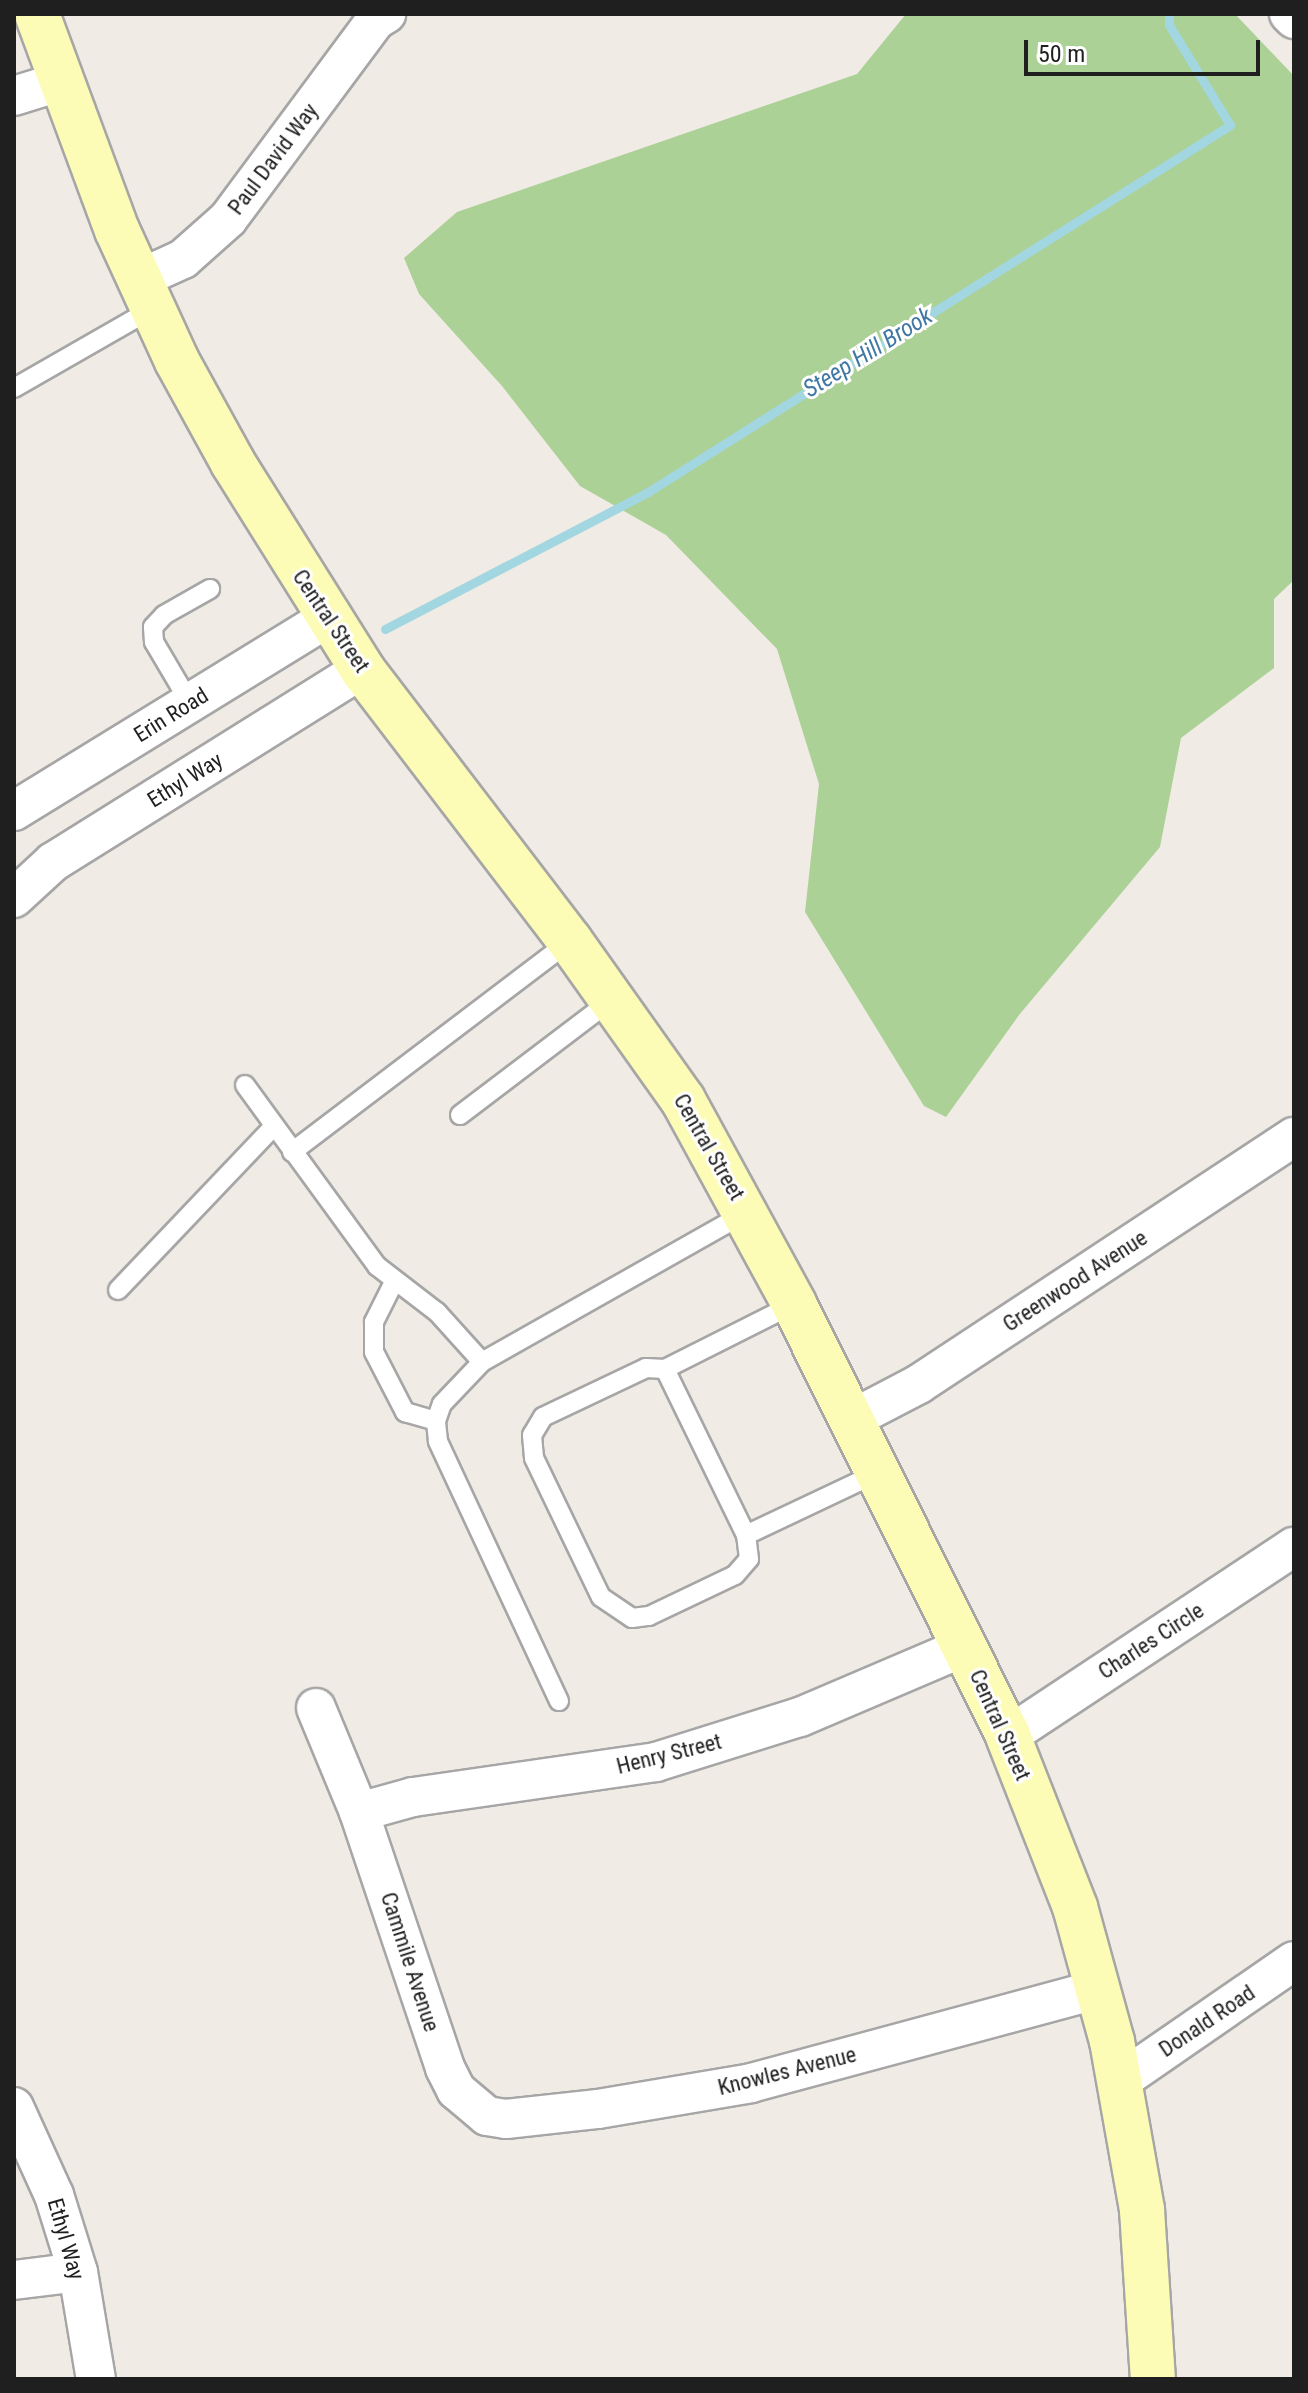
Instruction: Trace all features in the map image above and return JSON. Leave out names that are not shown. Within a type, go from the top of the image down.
[{"type":"main road","name":"Central Street","points":[[37,14],[59,82],[146,294],[233,463],[362,669],[570,941],[683,1100],[794,1304],[1008,1736],[1075,1907],[1100,1989],[1120,2081],[1142,2210],[1153,2379]]},
{"type":"street","name":"Paul David Way","points":[[146,294],[228,219],[376,20],[386,14]]},
{"type":"street","points":[[1289,14],[1294,19]]},
{"type":"street","points":[[14,96],[59,82]]},
{"type":"street","name":"Erin Road","points":[[14,811],[328,618]]},
{"type":"street","name":"Ethyl Way","points":[[14,898],[53,862],[362,669]]},
{"type":"street","name":"Greenwood Avenue","points":[[852,1419],[919,1384],[1294,1137]]},
{"type":"street","name":"Charles Circle","points":[[1008,1736],[1294,1547]]},
{"type":"street","name":"Henry Street","points":[[359,1812],[413,1797],[656,1762],[800,1717],[964,1647]]},
{"type":"street","name":"Cammile Avenue","points":[[316,1708],[359,1812],[445,2068],[470,2106]]},
{"type":"street","name":"Donald Road","points":[[1120,2081],[1294,1961]]},
{"type":"street","name":"Knowles Avenue","points":[[470,2106],[506,2119],[690,2095],[1100,1989]]},
{"type":"street","name":"Ethyl Way","points":[[14,2107],[54,2195],[78,2272],[96,2379]]},
{"type":"street","points":[[14,2280],[78,2272]]},
{"type":"lane","points":[[14,388],[146,294]]},
{"type":"lane","points":[[190,703],[154,642],[153,627],[164,615],[210,589]]},
{"type":"lane","points":[[292,1152],[570,941]]},
{"type":"lane","points":[[460,1115],[613,999]]},
{"type":"lane","points":[[245,1085],[292,1152],[394,1282],[437,1312],[482,1362]]},
{"type":"lane","points":[[118,1290],[274,1126]]},
{"type":"lane","points":[[559,1701],[446,1460],[436,1421],[452,1389],[482,1362],[747,1213]]},
{"type":"lane","points":[[394,1282],[374,1322],[374,1352],[405,1412],[436,1421]]},
{"type":"lane","points":[[665,1369],[746,1535],[749,1559],[735,1575],[649,1616],[632,1618],[601,1597],[531,1446],[535,1425],[543,1417],[646,1368],[665,1369],[794,1304]]},
{"type":"lane","points":[[746,1535],[879,1472]]},
{"type":"green space","points":[[906,14],[1235,14],[1294,76],[1294,580],[1274,599],[1274,668],[1181,738],[1160,847],[1019,1015],[946,1117],[924,1106],[805,912],[819,784],[777,649],[666,535],[580,486],[502,386],[419,294],[404,258],[457,212],[857,74]]},
{"type":"waterway","name":"Steep Hill Brook","points":[[385,629],[648,492],[1230,125],[1169,25],[1169,14]]}]
